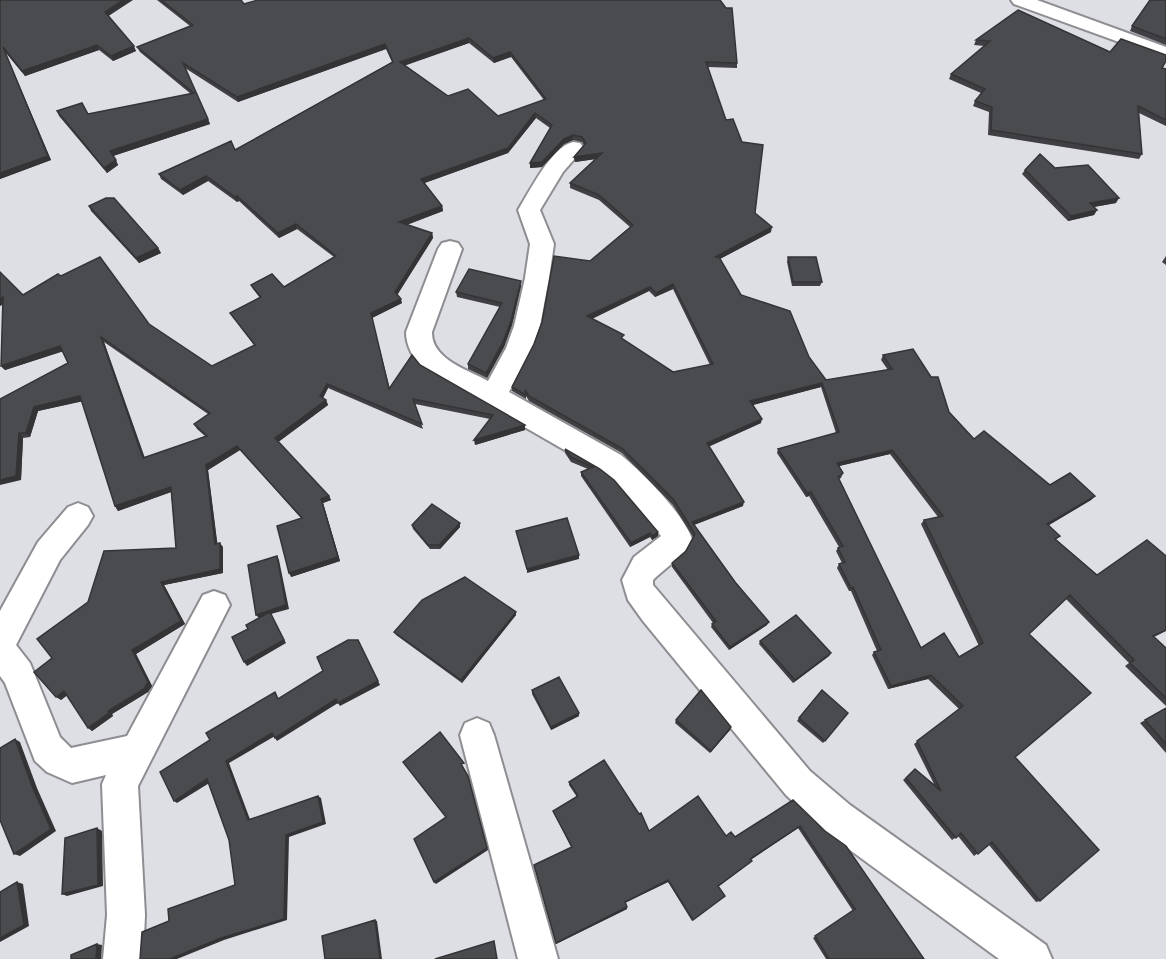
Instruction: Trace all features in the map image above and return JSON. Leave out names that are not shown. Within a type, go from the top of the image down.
[{"type":"street","points":[[1020,0],[1166,53]]},
{"type":"street","points":[[493,397],[519,348],[527,326],[537,278],[542,243],[530,210],[555,168],[573,148]]},
{"type":"street","points":[[450,249],[419,332],[418,342],[422,351],[431,361],[611,463],[625,475],[675,532],[677,538],[673,545],[641,571],[637,578],[638,588],[654,611],[798,783],[837,818],[1032,959]]},
{"type":"street","points":[[0,642],[49,551],[78,516]]},
{"type":"street","points":[[123,959],[127,935],[119,814],[120,784],[214,606]]},
{"type":"street","points":[[0,650],[18,674],[47,749],[58,760],[72,766],[139,750]]},
{"type":"street","points":[[477,735],[538,959]]},
{"type":"building","points":[[0,0],[123,0],[105,12],[134,46],[111,56],[97,45],[22,71],[3,47],[48,156],[0,173]]},
{"type":"building","points":[[161,0],[241,0],[244,4],[258,0],[720,0],[726,8],[732,8],[737,63],[706,62],[726,120],[733,119],[742,142],[763,145],[755,213],[772,227],[715,257],[719,257],[741,295],[790,311],[809,357],[826,380],[892,369],[883,355],[913,349],[931,377],[938,377],[949,412],[974,439],[984,431],[1050,485],[1070,473],[1095,496],[1047,524],[1060,536],[1055,539],[1097,575],[1147,540],[1166,556],[1166,630],[1153,636],[1166,648],[1166,698],[1130,663],[1134,660],[1070,595],[1029,634],[1091,693],[1015,757],[1099,850],[1040,901],[992,842],[978,854],[961,833],[956,838],[906,778],[915,769],[941,791],[917,741],[963,706],[931,675],[891,686],[874,652],[881,650],[853,587],[851,588],[839,564],[845,562],[838,548],[843,546],[811,492],[807,493],[778,449],[839,432],[822,383],[750,401],[762,419],[707,443],[744,502],[692,522],[735,582],[769,622],[730,647],[712,624],[716,621],[672,563],[686,551],[695,534],[674,500],[623,449],[529,396],[525,390],[526,395],[512,387],[534,344],[542,322],[554,256],[590,261],[633,225],[599,195],[570,183],[602,153],[574,157],[586,143],[582,137],[573,135],[564,139],[542,162],[530,163],[552,125],[535,113],[508,148],[421,179],[442,206],[399,222],[432,233],[395,292],[401,299],[371,313],[389,389],[412,355],[420,365],[525,425],[474,440],[493,415],[413,399],[422,424],[327,384],[320,396],[326,400],[275,438],[329,496],[321,499],[338,557],[289,573],[277,526],[302,518],[237,446],[206,465],[215,544],[220,543],[220,569],[161,582],[181,621],[132,650],[148,682],[144,689],[108,711],[109,713],[88,728],[64,691],[56,697],[34,672],[52,658],[37,639],[88,602],[104,551],[176,548],[171,487],[115,506],[80,396],[34,407],[26,433],[19,433],[16,476],[0,480],[0,399],[68,363],[60,346],[1,366],[3,297],[0,299],[0,272],[23,295],[58,274],[61,276],[100,257],[149,324],[212,366],[255,345],[230,313],[261,297],[251,285],[272,274],[284,287],[336,256],[296,224],[278,233],[237,196],[235,197],[206,176],[180,190],[159,174],[231,141],[235,150],[393,62],[385,44],[237,97],[183,63],[208,119],[110,151],[116,160],[104,168],[57,111],[82,103],[88,114],[194,93],[137,47],[193,25]],"holes":[[[469,38],[493,58],[510,52],[546,99],[498,116],[468,89],[448,96],[400,62]],[[673,284],[713,364],[673,372],[621,338],[624,335],[587,316],[650,287],[656,293]],[[101,337],[210,413],[194,424],[207,436],[143,458]],[[892,450],[943,516],[924,520],[983,643],[959,657],[944,633],[921,648],[838,477],[843,473],[837,463]]]},
{"type":"building","points":[[1150,0],[1166,0],[1166,39],[1132,26]]},
{"type":"building","points":[[1018,10],[1110,52],[1121,39],[1166,55],[1162,68],[1166,69],[1166,120],[1138,106],[1142,154],[991,130],[992,107],[975,101],[985,89],[951,74],[990,41],[976,40]]},
{"type":"building","points":[[1040,154],[1055,168],[1088,165],[1119,198],[1090,203],[1097,210],[1071,216],[1025,170]]},
{"type":"building","points":[[106,198],[114,198],[158,248],[136,258],[89,206]]},
{"type":"building","points":[[788,257],[816,257],[822,282],[793,282]]},
{"type":"building","points":[[469,269],[521,281],[511,321],[503,342],[486,373],[468,364],[502,303],[456,292]]},
{"type":"building","points":[[565,449],[600,469],[614,480],[658,532],[652,536],[650,533],[631,543],[581,472],[593,467],[571,457]]},
{"type":"building","points":[[432,504],[460,523],[439,545],[428,545],[412,525]]},
{"type":"building","points":[[567,518],[579,555],[527,569],[516,531]]},
{"type":"building","points":[[277,556],[286,605],[256,615],[248,565]]},
{"type":"building","points":[[465,577],[516,612],[461,680],[394,632],[422,600]]},
{"type":"building","points":[[270,612],[284,640],[244,662],[232,637],[248,629],[246,625]]},
{"type":"building","points":[[796,615],[831,653],[795,680],[760,641]]},
{"type":"building","points":[[348,640],[358,640],[378,681],[338,703],[336,699],[275,738],[272,733],[226,761],[248,820],[318,796],[323,822],[286,835],[284,919],[221,938],[170,959],[140,959],[142,932],[169,921],[168,909],[235,885],[229,840],[207,779],[174,801],[160,772],[210,740],[206,733],[275,692],[278,699],[323,671],[317,657]]},
{"type":"building","points":[[559,677],[579,713],[551,727],[532,690]]},
{"type":"building","points":[[701,690],[731,727],[711,751],[676,720]]},
{"type":"building","points":[[822,690],[848,713],[825,741],[799,718]]},
{"type":"building","points":[[1166,708],[1166,744],[1145,720]]},
{"type":"building","points":[[440,732],[464,763],[461,764],[468,776],[487,848],[434,882],[414,839],[446,817],[403,762]]},
{"type":"building","points":[[15,739],[51,829],[14,854],[0,820],[0,748]]},
{"type":"building","points":[[604,760],[639,814],[641,813],[649,831],[698,796],[726,836],[731,832],[735,837],[793,800],[825,831],[846,846],[924,959],[829,959],[815,936],[855,909],[800,826],[750,859],[752,861],[718,886],[725,896],[693,920],[668,880],[625,902],[627,907],[556,943],[534,865],[572,847],[553,811],[578,796],[569,782]]},
{"type":"building","points":[[97,828],[98,885],[62,894],[65,838]]},
{"type":"building","points":[[17,882],[24,925],[0,938],[0,892]]},
{"type":"building","points":[[375,920],[380,959],[325,959],[322,936]]},
{"type":"building","points":[[494,941],[497,959],[435,959]]},
{"type":"building","points":[[97,944],[97,959],[71,959],[71,955]]}]
